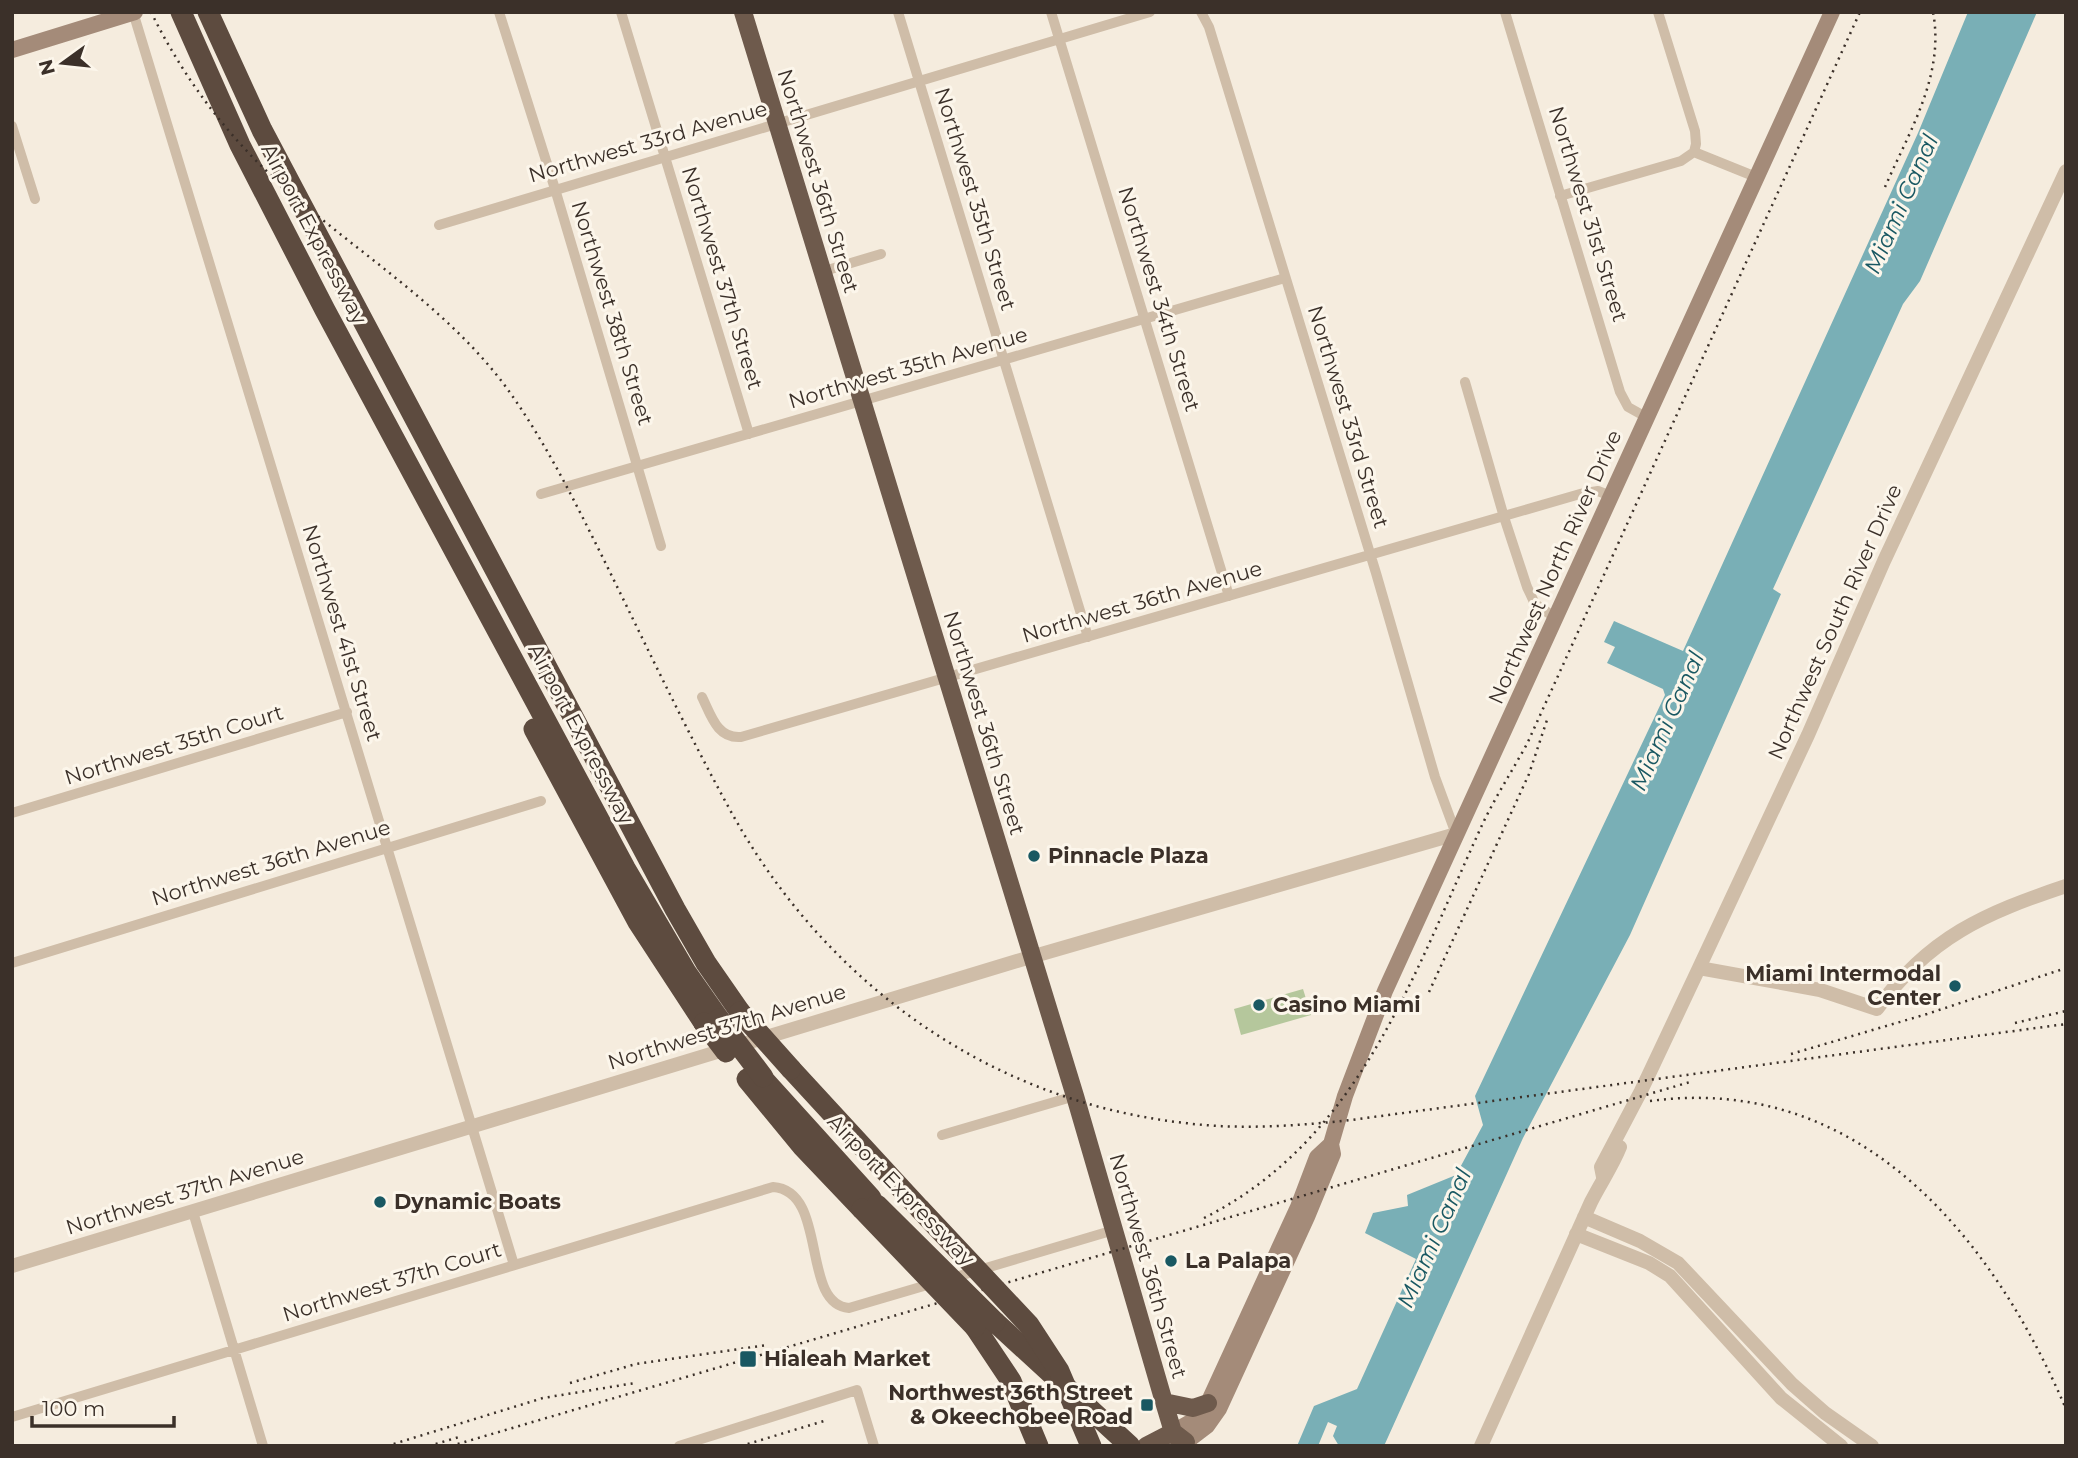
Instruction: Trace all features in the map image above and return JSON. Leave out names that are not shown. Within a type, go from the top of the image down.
[{"type":"highway","name":"Airport Expressway","points":[[181,12],[240,145],[272,208],[625,868],[712,1021],[755,1078],[869,1207],[985,1324],[1088,1407],[1107,1439]]},
{"type":"highway","name":"Northwest 36th Street","points":[[743,12],[1032,957],[1164,1402],[1179,1440]]},
{"type":"highway","name":"Airport Expressway","points":[[210,19],[287,177],[706,963],[740,1012],[1029,1325],[1107,1439],[1130,1446]]},
{"type":"highway","points":[[985,1324],[1038,1446]]},
{"type":"highway","points":[[1164,1402],[1211,1410]]},
{"type":"highway","points":[[1146,1446],[1179,1440]]},
{"type":"main road","points":[[12,50],[134,12]]},
{"type":"main road","name":"Northwest North River Drive","points":[[1179,1440],[1196,1419],[1211,1410],[1252,1322],[1317,1157],[1331,1144],[1354,1072],[1385,991],[1828,14]]},
{"type":"main road","points":[[1205,1446],[1211,1410]]},
{"type":"street","name":"Northwest 41st Street","points":[[134,12],[514,1265]]},
{"type":"street","name":"Northwest 38th Street","points":[[499,12],[555,189],[661,546]]},
{"type":"street","name":"Northwest 37th Street","points":[[621,12],[749,434]]},
{"type":"street","name":"Northwest 35th Street","points":[[898,12],[1088,637]]},
{"type":"street","name":"Northwest 34th Street","points":[[1051,12],[1229,596]]},
{"type":"street","name":"Northwest 33rd Avenue","points":[[439,225],[1150,12]]},
{"type":"street","name":"Northwest 33rd Street","points":[[1201,12],[1209,27],[1435,777],[1457,834]]},
{"type":"street","name":"Northwest 31st Street","points":[[1505,12],[1620,392],[1628,407],[1646,417]]},
{"type":"street","points":[[1560,196],[1681,161],[1694,152],[1695,131],[1658,12]]},
{"type":"street","points":[[12,126],[35,199]]},
{"type":"street","points":[[1694,152],[1756,177]]},
{"type":"street","name":"Northwest South River Drive","points":[[1481,1446],[1603,1177],[1601,1167],[1641,1091],[1808,735],[1884,561],[2066,171]]},
{"type":"street","points":[[821,272],[881,254]]},
{"type":"street","name":"Northwest 35th Avenue","points":[[541,494],[1285,278]]},
{"type":"street","points":[[1465,382],[1504,517],[1535,604],[1556,618]]},
{"type":"street","name":"Northwest 36th Avenue","points":[[702,697],[718,727],[730,737],[741,737],[875,696],[947,678],[1589,492],[1598,491],[1611,496]]},
{"type":"street","name":"Northwest 35th Court","points":[[12,813],[347,712]]},
{"type":"street","name":"Northwest 36th Avenue","points":[[12,962],[541,801]]},
{"type":"street","name":"Northwest 37th Avenue","points":[[12,1266],[1032,957],[1318,872],[1457,834]]},
{"type":"street","points":[[1699,968],[1820,990],[1877,1009],[1914,967],[1954,933],[1993,912],[2066,886]]},
{"type":"street","points":[[942,1135],[1074,1096]]},
{"type":"street","name":"Northwest 37th Court","points":[[12,1417],[773,1187],[793,1195],[802,1207],[827,1293],[837,1305],[849,1308],[1114,1230]]},
{"type":"street","points":[[193,1212],[263,1446]]},
{"type":"street","points":[[1584,1217],[1668,1255],[1716,1300],[1800,1392],[1872,1446]]},
{"type":"street","points":[[1576,1234],[1660,1269],[1679,1285],[1781,1398],[1841,1446]]},
{"type":"street","points":[[1703,1312],[1716,1300]]},
{"type":"street","points":[[679,1446],[857,1390],[874,1446]]},
{"type":"green space","points":[[1303,989],[1311,1015],[1241,1035],[1234,1009]]},
{"type":"water","name":"Miami Canal","points":[[1968,12],[2037,12],[1920,281],[1903,304],[1773,589],[1781,594],[1630,935],[1523,1138],[1384,1446],[1339,1446],[1333,1436],[1337,1426],[1328,1422],[1318,1446],[1297,1446],[1314,1406],[1357,1389],[1416,1259],[1365,1233],[1373,1213],[1408,1206],[1407,1195],[1456,1175],[1483,1125],[1475,1096],[1665,695],[1663,689],[1607,663],[1615,647],[1604,642],[1614,621],[1683,651],[1918,133]]},
{"type":"railway","points":[[151,12],[190,80],[257,162],[452,326],[503,383],[569,490],[729,808],[767,870],[812,927],[862,978],[918,1022],[978,1059],[1043,1089],[1112,1110],[1185,1123],[1268,1126],[1351,1120],[2066,1024]]},
{"type":"railway","points":[[1204,1218],[1258,1184],[1304,1144],[1343,1098],[1406,993],[1483,823],[1527,744],[1860,12]]},
{"type":"railway","points":[[1885,187],[1914,124],[1929,81],[1934,58],[1933,12]]},
{"type":"railway","points":[[1429,992],[1529,774],[1547,720]]},
{"type":"railway","points":[[1791,1054],[1927,1014],[2066,968]]},
{"type":"railway","points":[[2015,1023],[2066,1011]]},
{"type":"railway","points":[[451,1446],[1690,1082]]},
{"type":"railway","points":[[1650,1101],[1725,1099],[1793,1113],[1854,1141],[1909,1180],[1957,1228],[1999,1284],[2035,1345],[2066,1409]]},
{"type":"railway","points":[[570,1383],[636,1364],[767,1345]]},
{"type":"railway","points":[[387,1446],[543,1398],[635,1383]]},
{"type":"railway","points":[[741,1446],[824,1421]]},
{"type":"railway","points":[[429,1446],[459,1437]]},
{"type":"place","name":"Pinnacle Plaza","points":[[1034,856]]},
{"type":"place","name":"Miami Intermodal Center","points":[[1955,986]]},
{"type":"place","name":"Casino Miami","points":[[1259,1005]]},
{"type":"place","name":"Dynamic Boats","points":[[380,1202]]},
{"type":"place","name":"La Palapa","points":[[1171,1261]]},
{"type":"place","name":"Hialeah Market","points":[[748,1359]]},
{"type":"place","name":"Northwest 36th Street & Okeechobee Road","points":[[1147,1405]]}]
